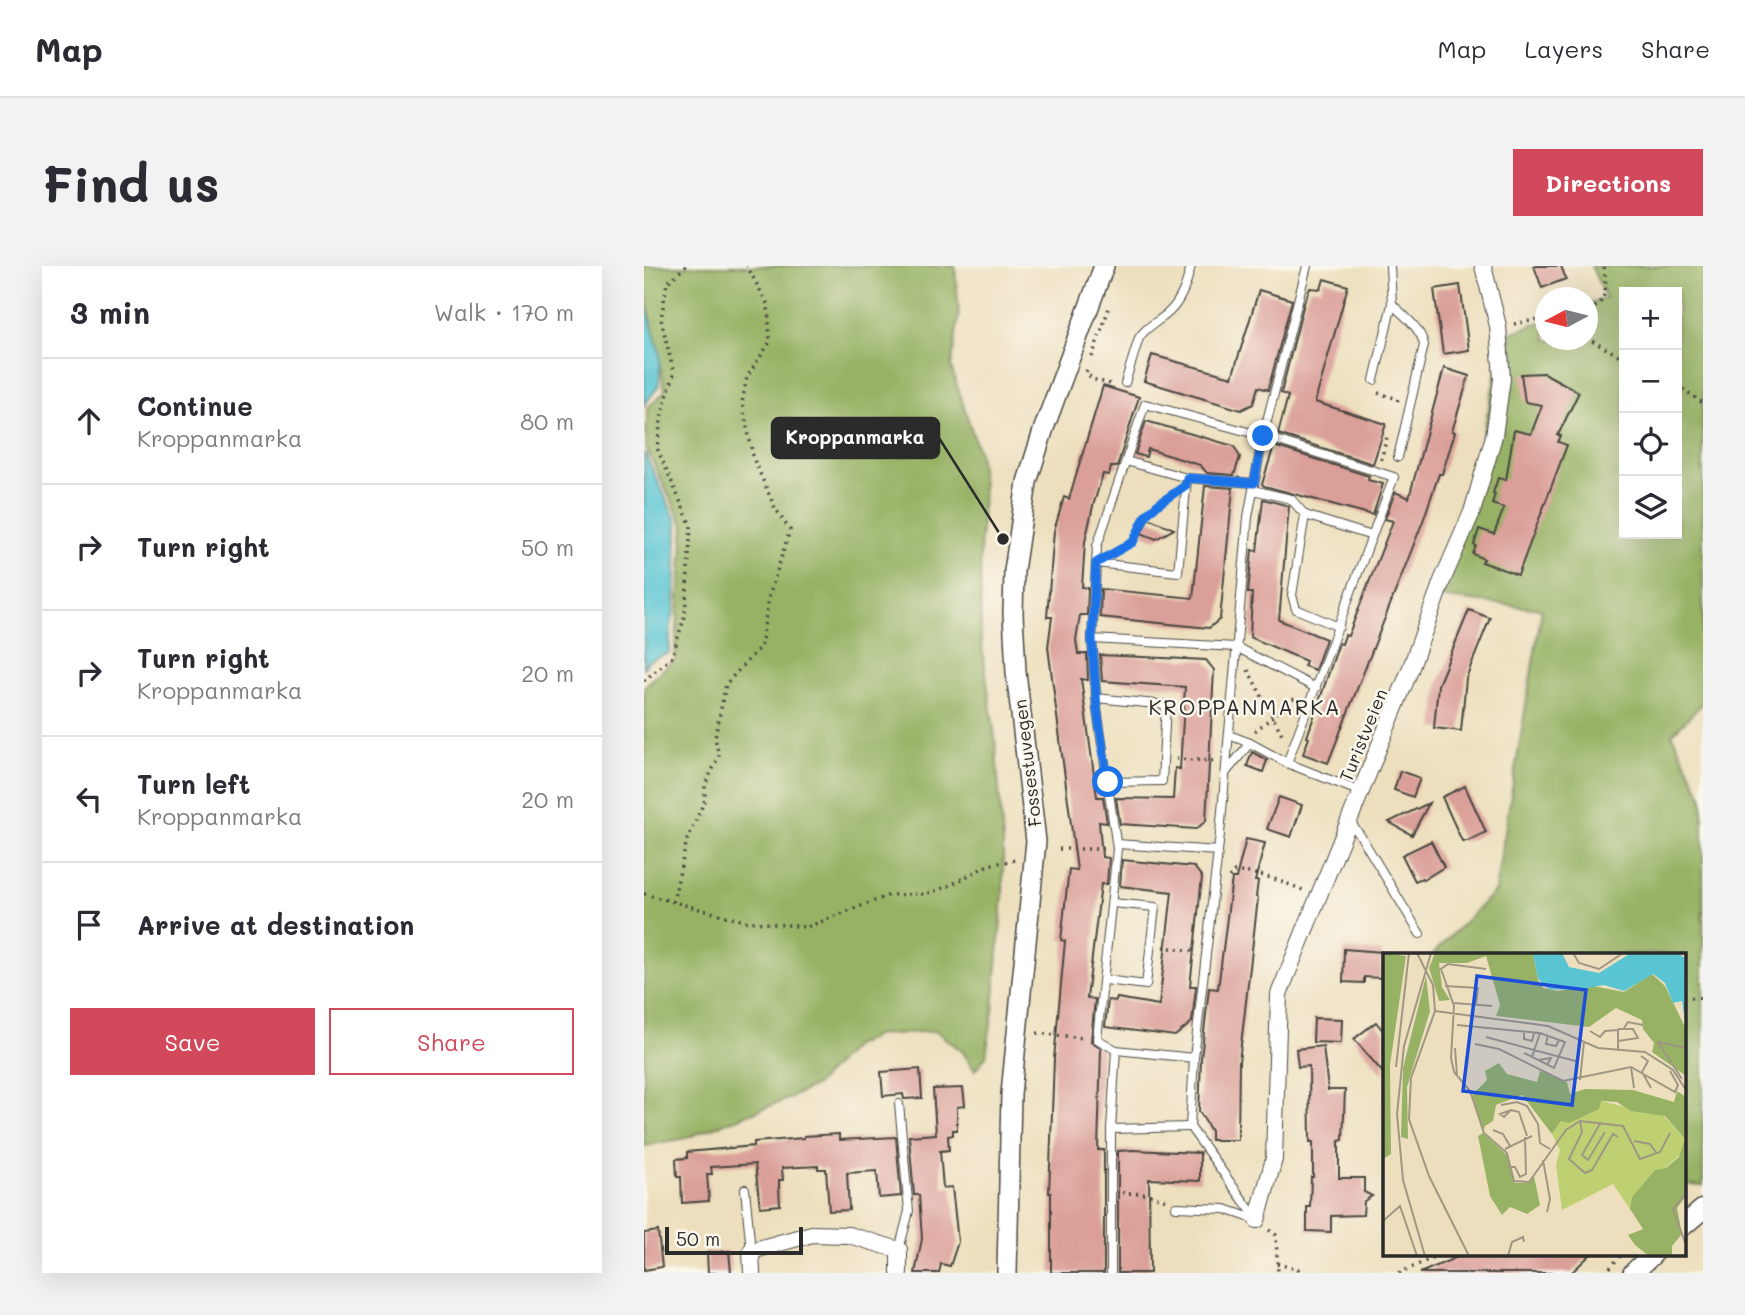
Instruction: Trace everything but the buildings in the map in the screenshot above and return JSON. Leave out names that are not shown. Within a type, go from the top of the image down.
[{"type":"street","name":"Fossestuvegen","points":[[1007,1273],[1011,1094],[1036,841],[1016,672],[1014,571],[1027,482],[1044,428],[1104,266]]},
{"type":"street","name":"Turistveien","points":[[1257,1220],[1274,1159],[1279,994],[1410,670],[1442,581],[1472,512],[1494,436],[1502,379],[1498,326],[1483,266]]},
{"type":"street","points":[[1686,1223],[1703,1209]]},
{"type":"street","points":[[752,1273],[751,1251],[813,1234],[849,1235],[899,1250],[899,1273]]},
{"type":"street","points":[[1633,1273],[1651,1256]]},
{"type":"lane","points":[[1125,386],[1139,338],[1151,324],[1168,314],[1175,306],[1191,266]]},
{"type":"lane","points":[[1257,1220],[1189,1127],[1194,1058],[1227,762],[1248,517],[1263,436],[1307,266]]},
{"type":"lane","points":[[1374,380],[1392,304],[1390,266]]},
{"type":"lane","points":[[1392,304],[1418,330],[1424,345],[1398,457]]},
{"type":"lane","points":[[1194,1058],[1116,1050],[1097,1039],[1117,846],[1096,698],[1092,639],[1097,545],[1145,404],[1263,436],[1394,477],[1339,627],[1313,687],[1287,763]]},
{"type":"lane","points":[[1126,461],[1187,482],[1254,486],[1291,499],[1305,515],[1372,536]]},
{"type":"lane","points":[[1096,563],[1178,572],[1187,482]]},
{"type":"lane","points":[[1305,515],[1292,595],[1296,609],[1339,627]]},
{"type":"lane","points":[[1092,639],[1236,647],[1313,687]]},
{"type":"lane","points":[[1096,698],[1166,705],[1162,781],[1108,782]]},
{"type":"lane","points":[[1229,735],[1287,763],[1361,792]]},
{"type":"lane","points":[[1226,772],[1247,742]]},
{"type":"lane","points":[[1349,821],[1420,934]]},
{"type":"lane","points":[[1117,846],[1218,851]]},
{"type":"lane","points":[[1105,980],[1146,985],[1155,907],[1112,903]]},
{"type":"lane","points":[[1111,1273],[1111,1129],[1116,1050]]},
{"type":"lane","points":[[899,1104],[909,1211],[899,1250]]},
{"type":"lane","points":[[1111,1129],[1189,1127]]},
{"type":"lane","points":[[745,1189],[751,1251]]},
{"type":"lane","points":[[1176,1207],[1225,1209],[1257,1220]]},
{"type":"path","points":[[644,681],[672,657],[685,615],[691,526],[657,448],[662,412],[674,374],[661,319],[667,283],[686,266]]},
{"type":"path","points":[[673,902],[687,840],[705,800],[705,785],[719,756],[715,738],[726,684],[761,646],[769,596],[790,530],[775,508],[754,460],[743,403],[747,377],[770,342],[768,305],[747,266]]},
{"type":"path","points":[[1598,306],[1605,298],[1604,266]]},
{"type":"path","points":[[1110,301],[1108,315],[1086,372],[1093,379],[1125,386]]},
{"type":"path","points":[[1498,326],[1535,320]]},
{"type":"path","points":[[1598,344],[1619,355]]},
{"type":"path","points":[[1374,380],[1373,391],[1398,399],[1394,411]]},
{"type":"path","points":[[1682,388],[1703,403]]},
{"type":"path","points":[[1378,472],[1388,435]]},
{"type":"path","points":[[1096,563],[1133,542],[1146,515],[1187,482]]},
{"type":"path","points":[[1236,647],[1291,752]]},
{"type":"path","points":[[1247,742],[1272,718],[1313,687]]},
{"type":"path","points":[[1163,759],[1227,762]]},
{"type":"path","points":[[1059,849],[1117,846]]},
{"type":"path","points":[[644,894],[744,921],[807,927],[890,895],[923,894],[947,887],[988,865],[1016,860],[1015,849]]},
{"type":"path","points":[[1213,895],[1223,889],[1231,875],[1241,872],[1284,882],[1318,897]]},
{"type":"path","points":[[1150,945],[1206,952]]},
{"type":"path","points":[[1037,1033],[1097,1039]]},
{"type":"path","points":[[1111,1193],[1148,1194],[1172,1202],[1176,1207]]},
{"type":"path","points":[[1257,1220],[1276,1235],[1278,1273]]},
{"type":"path","points":[[1399,1273],[1437,1256]]},
{"type":"path","points":[[1605,1273],[1620,1256]]},
{"type":"path","points":[[1277,1264],[1298,1269],[1300,1273]]},
{"type":"green space","points":[[644,266],[955,266],[959,315],[951,367],[979,453],[983,489],[980,554],[981,639],[995,738],[1003,842],[1003,896],[993,1011],[986,1056],[975,1070],[962,1051],[936,1031],[878,1035],[854,1046],[816,1085],[785,1100],[686,1138],[644,1146],[644,687],[675,659],[684,526],[646,448],[647,409],[665,391],[644,283]]},
{"type":"green space","points":[[1591,266],[1703,266],[1703,703],[1672,734],[1703,798],[1703,1186],[1690,1185],[1686,1181],[1686,953],[1434,953],[1495,891],[1542,609],[1429,596],[1473,485],[1503,336],[1535,324],[1535,350],[1598,350],[1598,301],[1606,298]]},
{"type":"water","points":[[644,298],[660,354],[659,385],[644,406]]},
{"type":"water","points":[[644,452],[677,522],[675,607],[669,653],[648,661],[644,668]]},
{"type":"place","name":"Kroppanmarka","points":[[1003,539]]},
{"type":"district","name":"KROPPANMARKA","points":[[1245,706]]},
{"type":"route","points":[[1108,782],[1097,709],[1092,639],[1096,563],[1133,542],[1146,515],[1186,485],[1187,478],[1254,483],[1263,436]]}]
